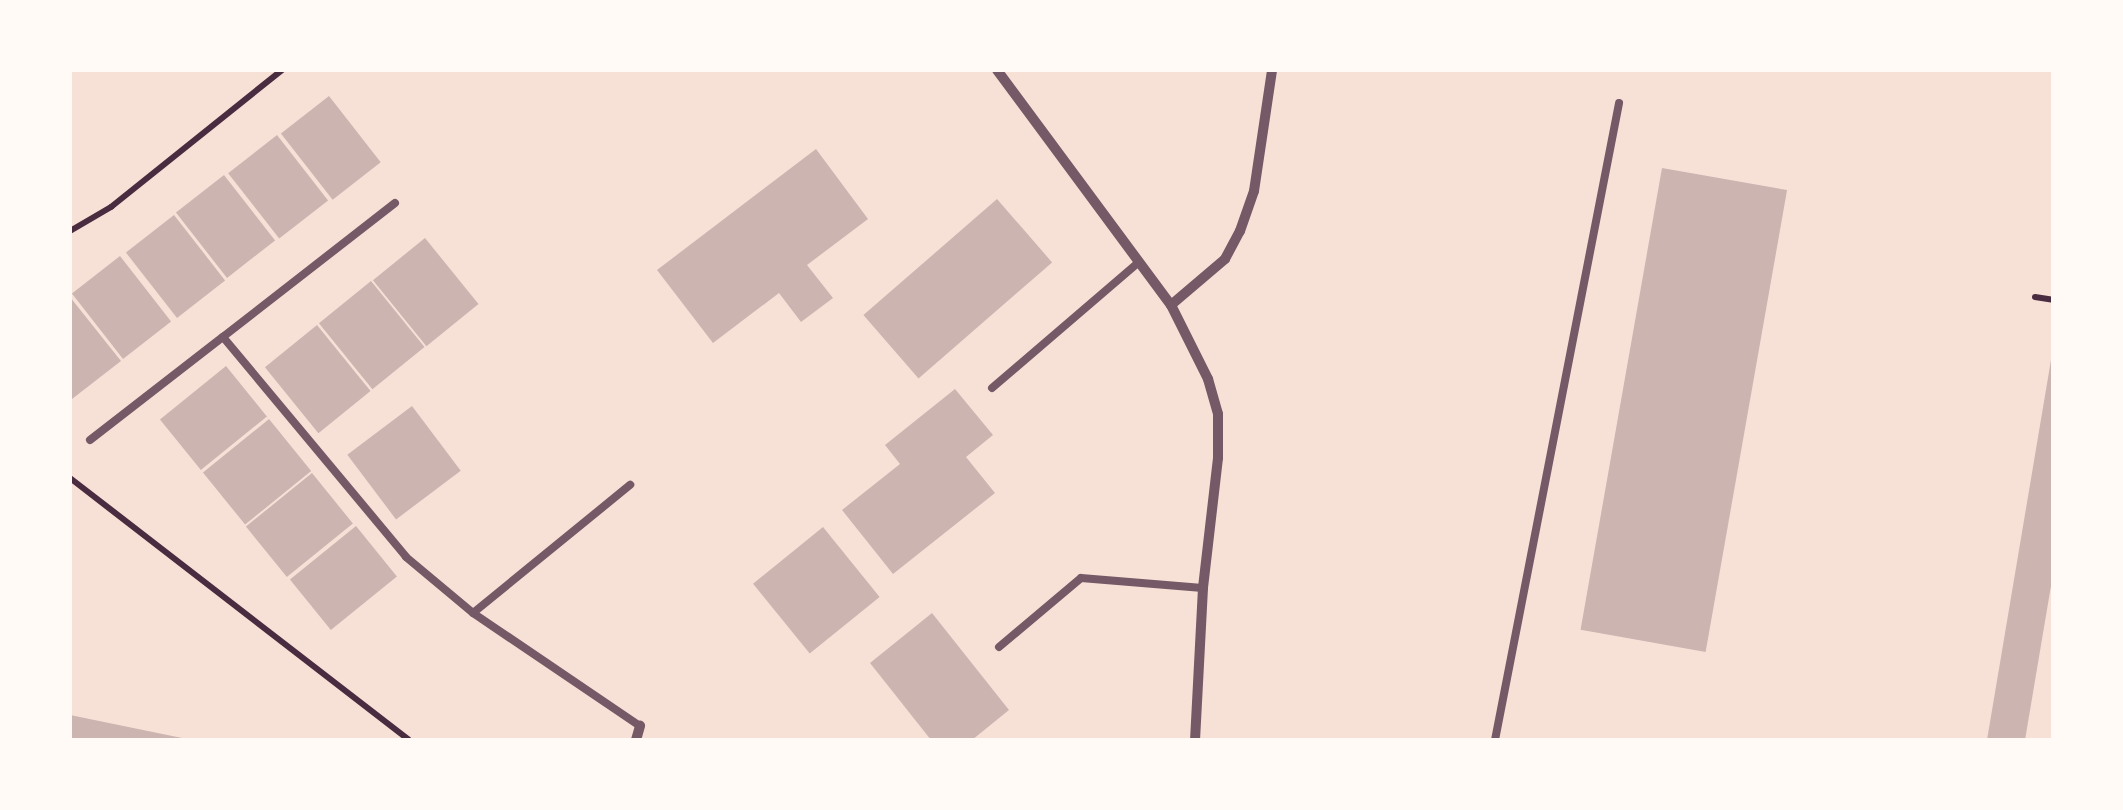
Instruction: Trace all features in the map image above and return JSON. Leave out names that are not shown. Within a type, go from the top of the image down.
[{"type":"street","points":[[997,70],[1037,118],[1170,305],[1194,346],[1218,414],[1195,740]]},
{"type":"street","points":[[1170,305],[1225,259],[1240,231],[1254,191],[1272,70]]},
{"type":"street","points":[[636,740],[640,726]]},
{"type":"lane","points":[[1495,740],[1618,104]]},
{"type":"lane","points":[[90,440],[395,203]]},
{"type":"lane","points":[[992,388],[1138,263]]},
{"type":"lane","points":[[223,337],[406,557],[473,612],[640,726]]},
{"type":"lane","points":[[473,612],[630,486]]},
{"type":"lane","points":[[999,646],[1081,578],[1203,588]]},
{"type":"path","points":[[70,230],[111,207],[282,70]]},
{"type":"path","points":[[2035,297],[2053,300]]},
{"type":"path","points":[[70,478],[409,740]]},
{"type":"building","points":[[329,96],[381,162],[333,200],[281,134]]},
{"type":"building","points":[[277,135],[328,200],[279,239],[228,173]]},
{"type":"building","points":[[816,149],[868,219],[807,265],[833,298],[801,322],[779,293],[713,343],[657,270]]},
{"type":"building","points":[[1662,168],[1787,190],[1706,652],[1581,630]]},
{"type":"building","points":[[224,175],[275,240],[227,278],[176,213]]},
{"type":"building","points":[[997,199],[1052,262],[919,379],[863,315]]},
{"type":"building","points":[[174,215],[225,280],[177,318],[126,253]]},
{"type":"building","points":[[425,238],[478,304],[426,346],[373,280]]},
{"type":"building","points":[[120,256],[171,321],[123,359],[72,294]]},
{"type":"building","points":[[371,281],[424,347],[372,389],[319,323]]},
{"type":"building","points":[[70,297],[121,361],[72,399],[70,396]]},
{"type":"building","points":[[317,325],[370,391],[318,433],[265,367]]},
{"type":"building","points":[[2051,360],[2053,574],[2025,740],[1987,740]]},
{"type":"building","points":[[226,366],[267,417],[201,470],[160,419]]},
{"type":"building","points":[[955,389],[993,435],[966,457],[995,493],[893,574],[842,510],[900,464],[885,445]]},
{"type":"building","points":[[412,406],[461,471],[396,519],[347,455]]},
{"type":"building","points":[[269,419],[311,471],[245,525],[203,472]]},
{"type":"building","points":[[312,473],[353,524],[287,577],[246,526]]},
{"type":"building","points":[[356,526],[397,577],[331,630],[290,579]]},
{"type":"building","points":[[823,527],[880,597],[810,654],[753,584]]},
{"type":"building","points":[[932,613],[1009,710],[972,740],[931,740],[870,663]]},
{"type":"building","points":[[70,715],[182,738],[70,740]]}]
